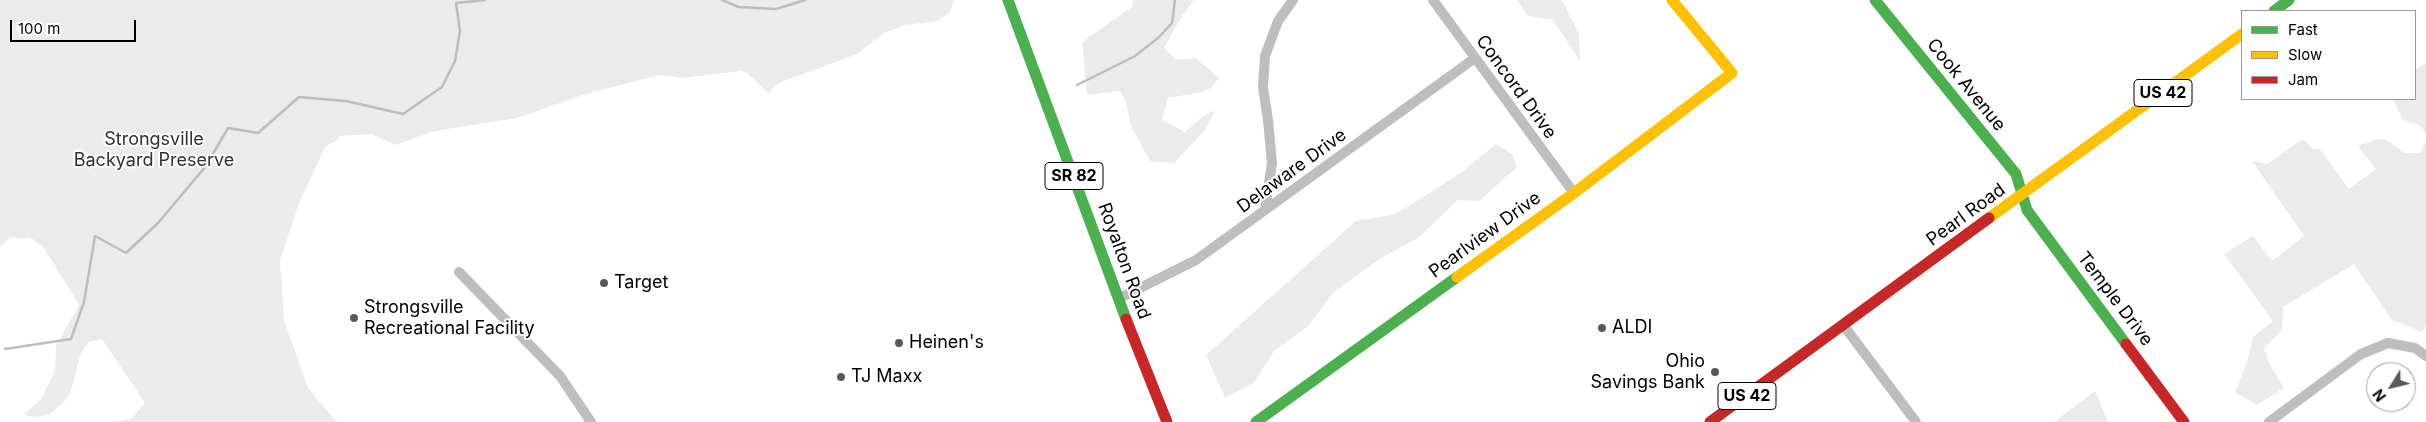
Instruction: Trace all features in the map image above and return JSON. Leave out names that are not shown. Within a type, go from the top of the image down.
[{"type":"street","name":"Royalton Road","points":[[1008,0],[1120,298],[1147,376],[1167,422]]},
{"type":"street","points":[[1265,210],[1272,163],[1263,86],[1266,56],[1278,21],[1293,0]]},
{"type":"street","name":"Concord Drive","points":[[1433,0],[1574,193]]},
{"type":"street","name":"Pearlview Drive","points":[[1256,422],[1574,193],[1732,73],[1672,0]]},
{"type":"street","name":"Cook Avenue","points":[[1875,0],[2016,174],[2022,196]]},
{"type":"street","points":[[2275,10],[2289,0]]},
{"type":"street","name":"Pearl Road","points":[[1710,422],[2241,35]]},
{"type":"street","name":"Delaware Drive","points":[[1120,298],[1196,260],[1475,58]]},
{"type":"street","name":"Temple Drive","points":[[2022,196],[2027,210],[2184,422]]},
{"type":"street","points":[[459,272],[560,376],[591,422]]},
{"type":"street","points":[[1844,326],[1916,422]]},
{"type":"street","points":[[2269,422],[2361,354],[2388,343],[2416,348],[2426,356]]},
{"type":"green space","name":"Strongsville Backyard Preserve","points":[[0,0],[954,0],[950,12],[938,21],[906,25],[884,33],[857,54],[781,82],[768,93],[747,73],[741,71],[681,78],[659,75],[583,95],[517,118],[435,131],[395,145],[372,134],[338,136],[340,138],[325,147],[300,201],[280,261],[284,320],[308,388],[337,422],[112,422],[131,419],[145,403],[102,339],[88,342],[80,356],[71,391],[64,402],[49,415],[36,417],[24,415],[41,399],[55,371],[56,346],[79,305],[44,248],[30,237],[22,239],[11,237],[0,247]]},
{"type":"green space","points":[[1133,0],[1194,0],[1182,16],[1164,48],[1176,60],[1196,58],[1219,78],[1211,88],[1203,92],[1168,98],[1162,120],[1185,132],[1203,116],[1215,110],[1206,129],[1174,163],[1150,161],[1131,126],[1126,102],[1120,91],[1087,95],[1082,42],[1133,6]]},
{"type":"green space","points":[[1517,0],[1562,0],[1579,34],[1580,61],[1553,20],[1528,16]]},
{"type":"green space","points":[[2426,63],[2426,134],[2419,125],[2403,120],[2393,100],[2416,100],[2416,69]]},
{"type":"green space","points":[[2385,139],[2405,153],[2420,153],[2426,141],[2426,326],[2421,332],[2392,320],[2354,264],[2283,307],[2282,330],[2264,348],[2270,365],[2284,388],[2257,405],[2235,392],[2247,362],[2253,337],[2273,321],[2224,254],[2253,236],[2272,261],[2304,236],[2252,161],[2268,164],[2295,144],[2304,140],[2315,150],[2319,148],[2349,189],[2376,169],[2358,146],[2374,140]]},
{"type":"green space","points":[[1496,144],[1512,154],[1517,167],[1479,201],[1458,200],[1418,238],[1381,258],[1334,292],[1308,326],[1274,351],[1254,383],[1225,398],[1206,355],[1356,221],[1396,214],[1459,174]]},
{"type":"green space","points":[[2095,391],[2108,422],[2054,422]]},
{"type":"waterway","points":[[5,349],[71,339],[84,302],[95,236],[126,253],[158,223],[206,166],[228,128],[258,133],[299,97],[346,101],[403,114],[442,87],[455,61],[460,31],[456,3],[485,0]]},
{"type":"waterway","points":[[722,0],[739,7],[776,9],[805,0]]},
{"type":"waterway","points":[[1077,85],[1135,56],[1158,38],[1172,23],[1175,0]]},
{"type":"traffic: fast","points":[[1008,0],[1126,319]]},
{"type":"traffic: fast","points":[[1875,0],[2016,174],[2027,210],[2126,344]]},
{"type":"traffic: fast","points":[[2275,10],[2289,0]]},
{"type":"traffic: fast","points":[[1256,422],[1457,277]]},
{"type":"traffic: slow","points":[[1457,277],[1574,193],[1732,73],[1672,0]]},
{"type":"traffic: slow","points":[[1989,218],[2241,35]]},
{"type":"traffic: jam","points":[[1710,422],[1989,218]]},
{"type":"traffic: jam","points":[[1126,319],[1167,422]]},
{"type":"traffic: jam","points":[[2126,344],[2184,422]]},
{"type":"place","name":"Target","points":[[604,283]]},
{"type":"place","name":"Strongsville Recreational Facility","points":[[354,318]]},
{"type":"place","name":"ALDI","points":[[1602,328]]},
{"type":"place","name":"Heinen's","points":[[899,343]]},
{"type":"place","name":"Ohio Savings Bank","points":[[1715,372]]},
{"type":"place","name":"TJ Maxx","points":[[841,377]]}]
